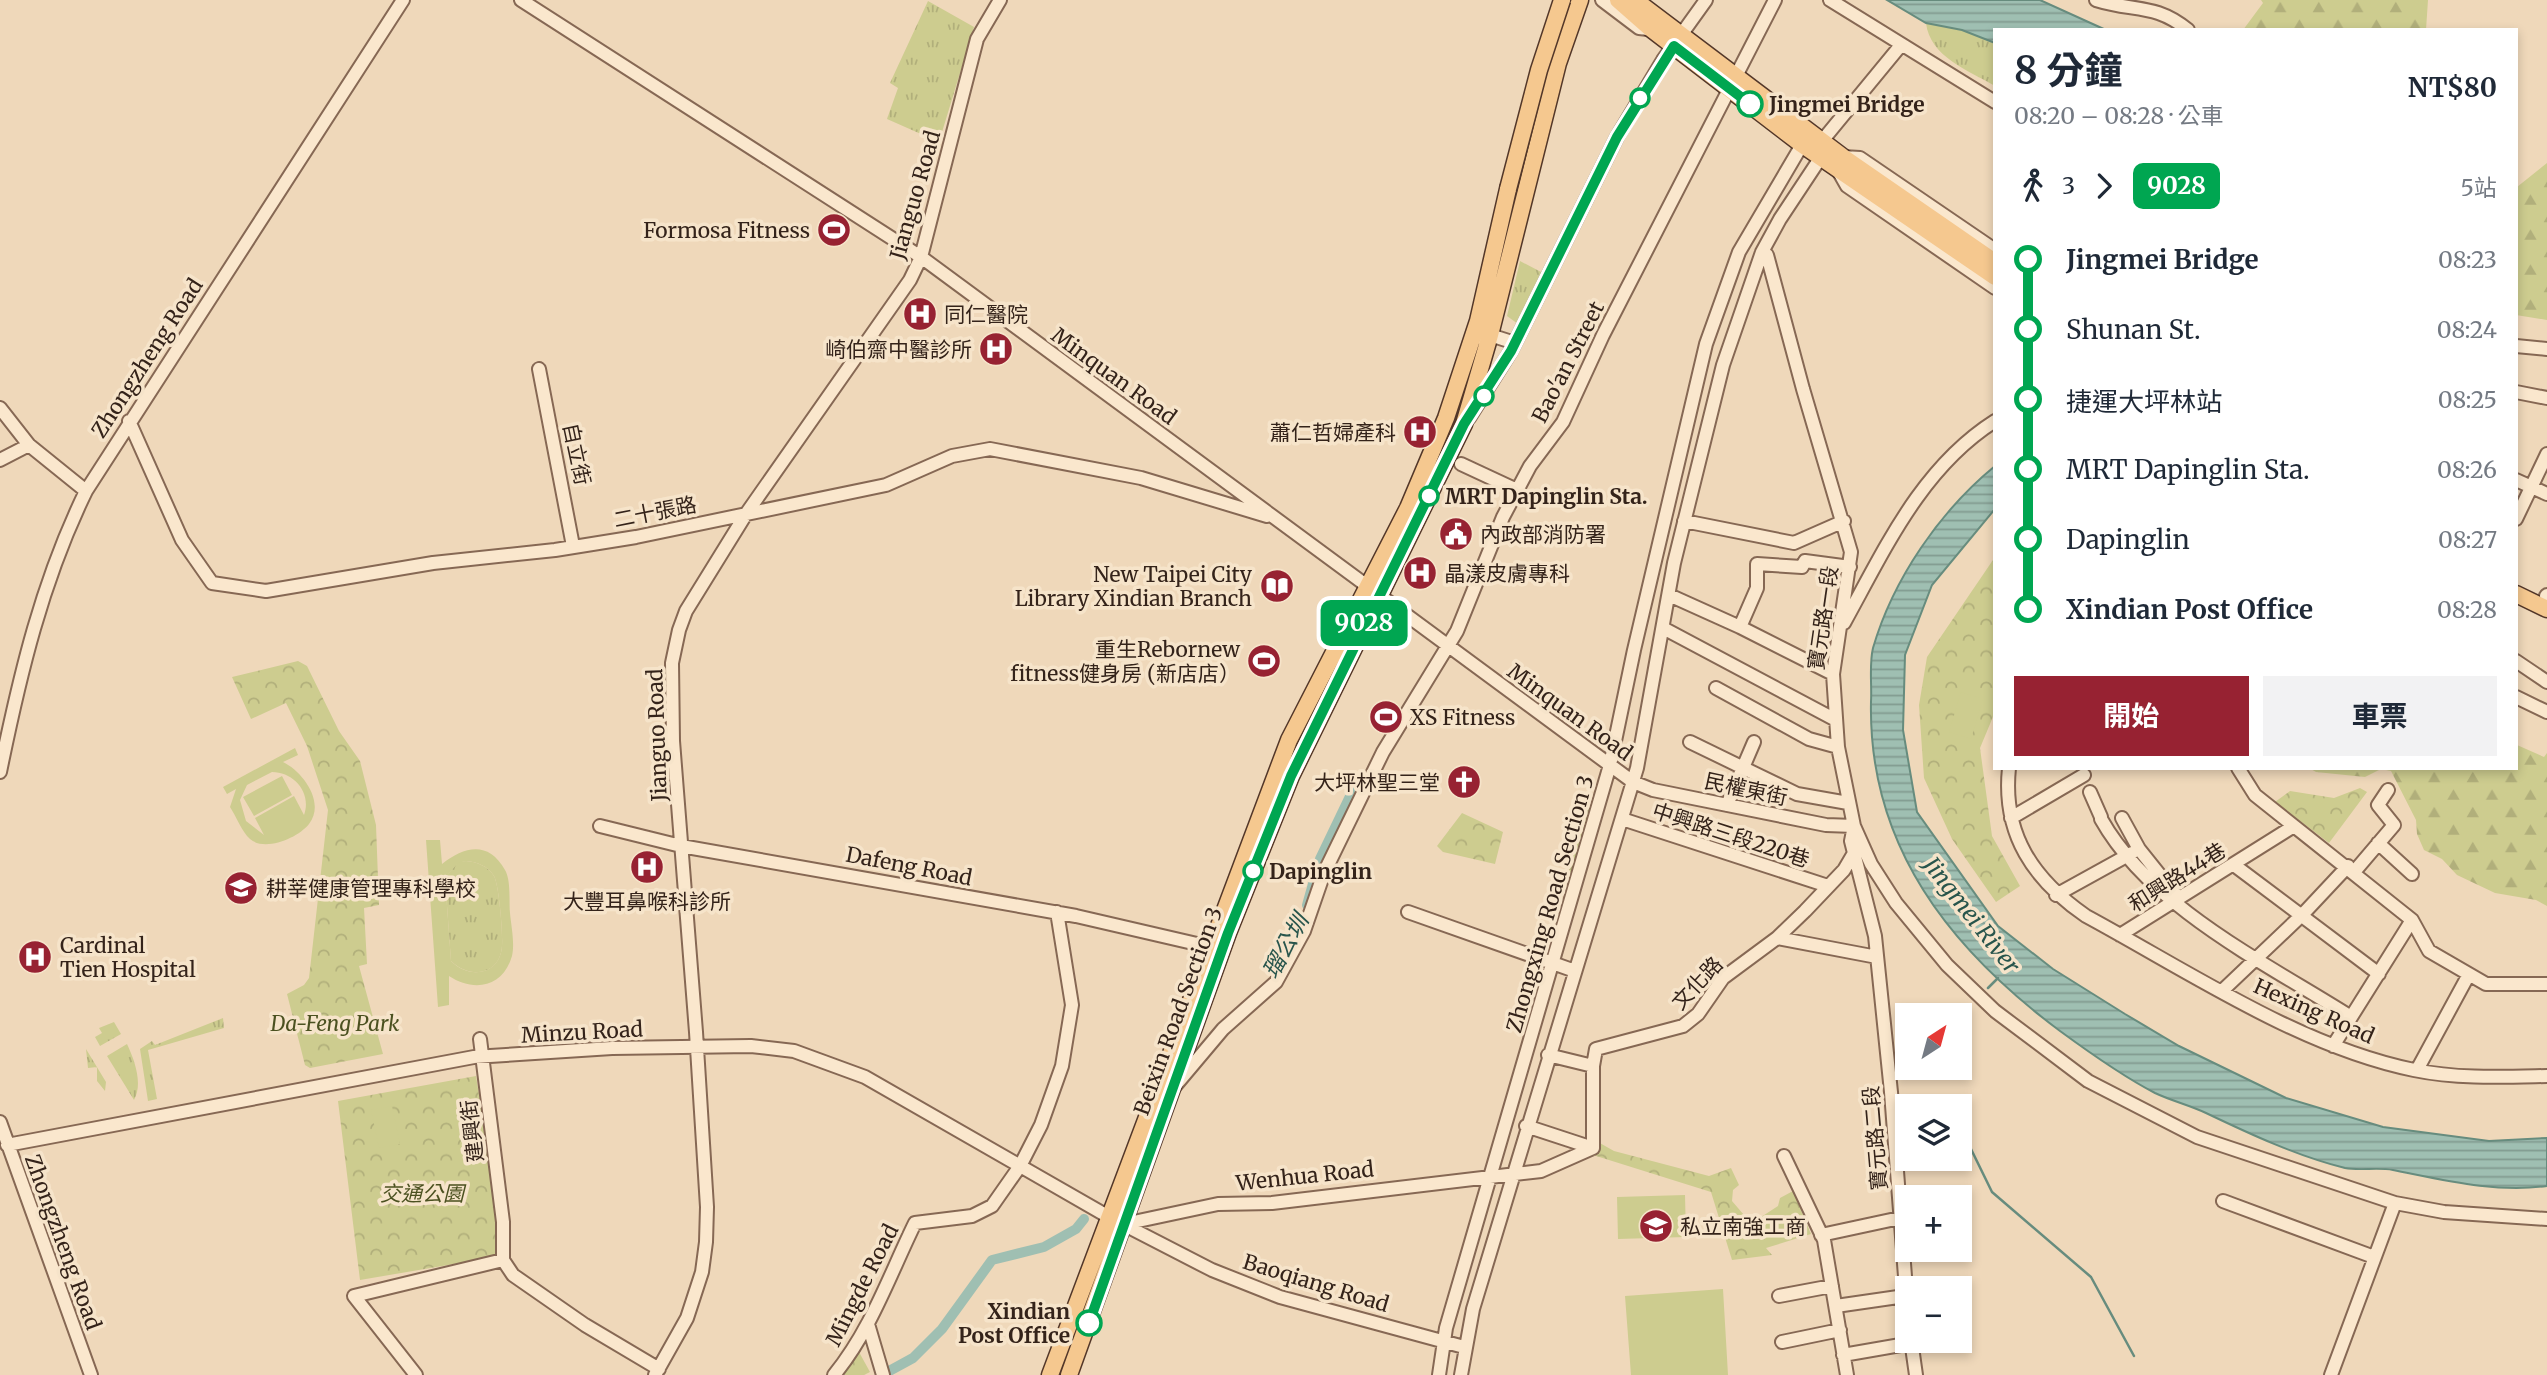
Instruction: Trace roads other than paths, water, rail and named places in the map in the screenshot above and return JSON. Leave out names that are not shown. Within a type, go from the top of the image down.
[{"type":"main road","name":"Beixin Road Section 3","points":[[1116,1221],[1172,1089],[1233,921],[1291,776],[1423,472],[1469,352],[1539,70],[1562,0]]},
{"type":"main road","name":"Beixin Road Section 3","points":[[1116,1221],[1210,947],[1289,740],[1464,424],[1490,335],[1558,63],[1580,0]]},
{"type":"main road","points":[[1618,0],[1651,29],[1678,39]]},
{"type":"main road","points":[[1635,0],[1653,7],[1678,39],[1840,163],[1993,261]]},
{"type":"main road","points":[[1890,197],[1993,275]]},
{"type":"main road","points":[[2518,583],[2547,596]]},
{"type":"main road","points":[[2518,595],[2547,609]]},
{"type":"main road","points":[[1050,1375],[1116,1221]]},
{"type":"main road","points":[[1069,1375],[1116,1221]]},
{"type":"street","name":"Zhongzheng Road","points":[[0,772],[21,672],[40,603],[66,533],[86,491],[403,0]]},
{"type":"street","name":"Minquan Road","points":[[521,0],[921,257],[1633,782]]},
{"type":"street","name":"Jianguo Road","points":[[657,1372],[687,1318],[702,1272],[706,1242],[707,1208],[697,1047],[673,741],[673,663],[679,630],[686,611],[746,514],[888,312],[921,257],[976,39],[1000,0]]},
{"type":"street","points":[[1602,0],[1639,28],[1651,29]]},
{"type":"street","points":[[1464,424],[1514,342],[1617,137],[1678,39],[1706,0]]},
{"type":"street","name":"Bao'an Street","points":[[1172,1089],[1223,1029],[1276,982],[1304,931],[1324,873],[1382,751],[1457,631],[1474,582],[1503,517],[1530,466],[1563,422],[1603,335],[1775,0]]},
{"type":"street","points":[[1830,0],[1993,101]]},
{"type":"street","points":[[2096,0],[2155,10],[2171,16],[2186,28]]},
{"type":"street","points":[[1816,144],[1901,45]]},
{"type":"street","name":"Zhongxing Road Section 3","points":[[1461,1375],[1464,1347],[1526,1126],[1633,782],[1646,731],[1684,521],[1729,347],[1762,252],[1816,144]]},
{"type":"street","name":"Zhongxing Road Section 3","points":[[1439,1375],[1443,1342],[1610,765],[1698,374],[1730,274],[1755,220],[1816,144]]},
{"type":"street","points":[[1993,249],[1860,158],[1840,163],[1847,186],[1993,288]]},
{"type":"street","name":"寶元路一段","points":[[1762,252],[1767,255],[1802,389],[1852,552],[1833,674],[1834,719],[1854,826],[1851,841],[1875,936],[1877,957]]},
{"type":"street","points":[[1729,347],[1726,335],[1744,280],[1741,276],[1730,274]]},
{"type":"street","points":[[1469,352],[1478,354],[1490,335],[1514,342]]},
{"type":"street","points":[[2518,346],[2547,349]]},
{"type":"street","name":"自立街","points":[[539,369],[573,547]]},
{"type":"street","points":[[2518,392],[2547,398]]},
{"type":"street","points":[[0,408],[29,445],[86,491]]},
{"type":"street","name":"二十張路","points":[[129,421],[182,540],[212,583],[265,591],[470,558],[573,547],[746,514],[886,485],[953,456],[990,449],[1141,478],[1274,517]]},
{"type":"street","points":[[1839,634],[1888,540],[1919,494],[1961,447],[1993,423]]},
{"type":"street","points":[[0,460],[29,445]]},
{"type":"street","points":[[2518,515],[2547,454]]},
{"type":"street","points":[[1461,464],[1519,491]]},
{"type":"street","points":[[2518,481],[2547,494]]},
{"type":"street","points":[[1684,521],[1794,543],[1844,520]]},
{"type":"street","points":[[1740,626],[1757,588],[1756,564],[1801,567],[1805,561],[1850,568]]},
{"type":"street","points":[[1669,595],[1740,626],[1833,674]]},
{"type":"street","points":[[1663,628],[1834,719]]},
{"type":"street","points":[[2518,663],[2547,682]]},
{"type":"street","points":[[1716,688],[1809,739],[1838,747]]},
{"type":"street","points":[[2518,698],[2547,712]]},
{"type":"street","points":[[1690,742],[1797,794],[1848,803]]},
{"type":"street","points":[[1727,806],[1754,742]]},
{"type":"street","name":"和興路44巷","points":[[2009,770],[2011,818],[2024,854],[2056,895],[2120,935],[2294,826]]},
{"type":"street","points":[[2239,770],[2255,795],[2412,920],[2430,951],[2468,976],[2486,984],[2547,984]]},
{"type":"street","points":[[2011,818],[2084,775]]},
{"type":"street","name":"民權東街","points":[[1633,782],[1653,790],[1727,806],[1826,825],[1854,826]]},
{"type":"street","points":[[2223,990],[2394,825],[2378,805],[2388,790]]},
{"type":"street","points":[[2090,792],[2101,818],[2125,857],[2176,901],[2258,958],[2351,1017]]},
{"type":"street","points":[[2122,818],[2139,849],[2176,901]]},
{"type":"street","name":"中興路三段220巷","points":[[1622,819],[1828,886]]},
{"type":"street","name":"Dafeng Road","points":[[600,826],[681,846],[1057,912],[1210,947]]},
{"type":"street","points":[[1854,826],[1871,864],[1896,903],[1947,965],[1995,1011],[2088,1081],[2197,1137],[2395,1203],[2444,1212],[2547,1219]]},
{"type":"street","points":[[2378,843],[2412,874]]},
{"type":"street","points":[[2056,895],[2139,849]]},
{"type":"street","points":[[1777,938],[1828,886],[1854,853]]},
{"type":"street","points":[[2234,865],[2303,914],[2379,974]]},
{"type":"street","name":"Mingde Road","points":[[834,1375],[852,1352],[868,1324],[915,1223],[972,1216],[992,1206],[1020,1166],[1041,1125],[1062,1066],[1072,1005],[1057,912]]},
{"type":"street","points":[[1408,912],[1575,971]]},
{"type":"street","points":[[2333,1046],[2412,920]]},
{"type":"street","name":"Hexing Road","points":[[2120,935],[2333,1046],[2417,1070],[2479,1078],[2547,1076]]},
{"type":"street","points":[[1777,938],[1877,957]]},
{"type":"street","name":"文化路","points":[[1593,1066],[1597,1049],[1682,1026],[1698,1014],[1723,978],[1777,938]]},
{"type":"street","name":"寶元路二段","points":[[1877,957],[1897,1185]]},
{"type":"street","points":[[2417,1070],[2468,976]]},
{"type":"street","name":"建興街","points":[[480,1039],[502,1222],[503,1260]]},
{"type":"street","name":"Minzu Road","points":[[7,1145],[385,1071],[483,1056],[612,1048],[751,1046],[793,1051],[841,1066],[1116,1221]]},
{"type":"street","points":[[1526,1126],[1593,1148],[1593,1066],[1548,1055]]},
{"type":"street","name":"Zhongzheng Road","points":[[0,1122],[91,1375]]},
{"type":"street","name":"Wenhua Road","points":[[1116,1221],[1224,1203],[1272,1203],[1541,1171],[1593,1148]]},
{"type":"street","points":[[1784,1156],[1821,1235],[1847,1375]]},
{"type":"street","points":[[2224,1200],[2374,1257]]},
{"type":"street","points":[[2331,1375],[2395,1203]]},
{"type":"street","points":[[1821,1235],[1895,1219]]},
{"type":"street","name":"Baoqiang Road","points":[[1116,1221],[1212,1270],[1280,1297],[1464,1347]]},
{"type":"street","points":[[416,1375],[354,1296],[503,1260],[513,1275],[657,1372]]},
{"type":"street","points":[[1779,1296],[1832,1286]]},
{"type":"street","points":[[1836,1307],[1895,1298]]},
{"type":"street","points":[[868,1324],[881,1369]]},
{"type":"street","points":[[1782,1342],[1840,1330]]},
{"type":"street","points":[[1843,1355],[1895,1345]]},
{"type":"street","points":[[1913,1353],[1916,1375]]},
{"type":"water","points":[[1887,0],[2040,0],[2102,28],[1993,28],[1993,42],[1962,30],[1926,23]]},
{"type":"water","name":"Jingmei River","points":[[1993,468],[1993,511],[1932,585],[1905,655],[1903,730],[1917,812],[1998,926],[2053,969],[2125,1014],[2179,1046],[2286,1098],[2383,1127],[2489,1141],[2547,1138],[2547,1186],[2489,1187],[2387,1169],[2345,1168],[2292,1151],[2200,1110],[2161,1096],[2118,1072],[2060,1031],[2020,999],[1951,929],[1923,890],[1900,848],[1884,803],[1874,754],[1871,661],[1882,622],[1906,572],[1938,525]]},
{"type":"waterway","name":"瑠公圳","points":[[1307,905],[1320,859],[1355,786]]},
{"type":"waterway","name":"Jingmei River","points":[[1988,988],[1998,978]]},
{"type":"waterway","points":[[1972,1151],[1992,1192],[2091,1277],[2134,1356]]},
{"type":"waterway","name":"瑠公圳","points":[[882,1375],[913,1358],[942,1329],[992,1260],[1044,1247],[1076,1229],[1084,1219]]},
{"type":"place","name":"Jingmei Bridge","points":[[1750,104]]},
{"type":"place","name":"Formosa Fitness","points":[[834,230]]},
{"type":"place","name":"同仁醫院","points":[[920,314]]},
{"type":"place","name":"崎伯齋中醫診所","points":[[996,349]]},
{"type":"place","name":"蕭仁哲婦產科","points":[[1420,432]]},
{"type":"place","name":"MRT Dapinglin Sta.","points":[[1429,496]]},
{"type":"place","name":"內政部消防署","points":[[1456,534]]},
{"type":"place","name":"晶漾皮膚專科","points":[[1420,573]]},
{"type":"place","name":"New Taipei City Library Xindian Branch","points":[[1277,586]]},
{"type":"place","name":"重生Rebornew fitness健身房 (新店店）","points":[[1264,661]]},
{"type":"place","name":"XS Fitness","points":[[1386,717]]},
{"type":"place","name":"大坪林聖三堂","points":[[1464,782]]},
{"type":"place","name":"大豐耳鼻喉科診所","points":[[647,867]]},
{"type":"place","name":"Dapinglin","points":[[1253,871]]},
{"type":"place","name":"耕莘健康管理專科學校","points":[[241,888]]},
{"type":"place","name":"Cardinal Tien Hospital","points":[[35,957]]},
{"type":"place","name":"私立南強工商","points":[[1656,1226]]},
{"type":"place","name":"Xindian Post Office","points":[[1089,1323]]},
{"type":"park label","name":"Da-Feng Park","points":[[335,1023]]},
{"type":"park label","name":"交通公園","points":[[422,1193]]}]
